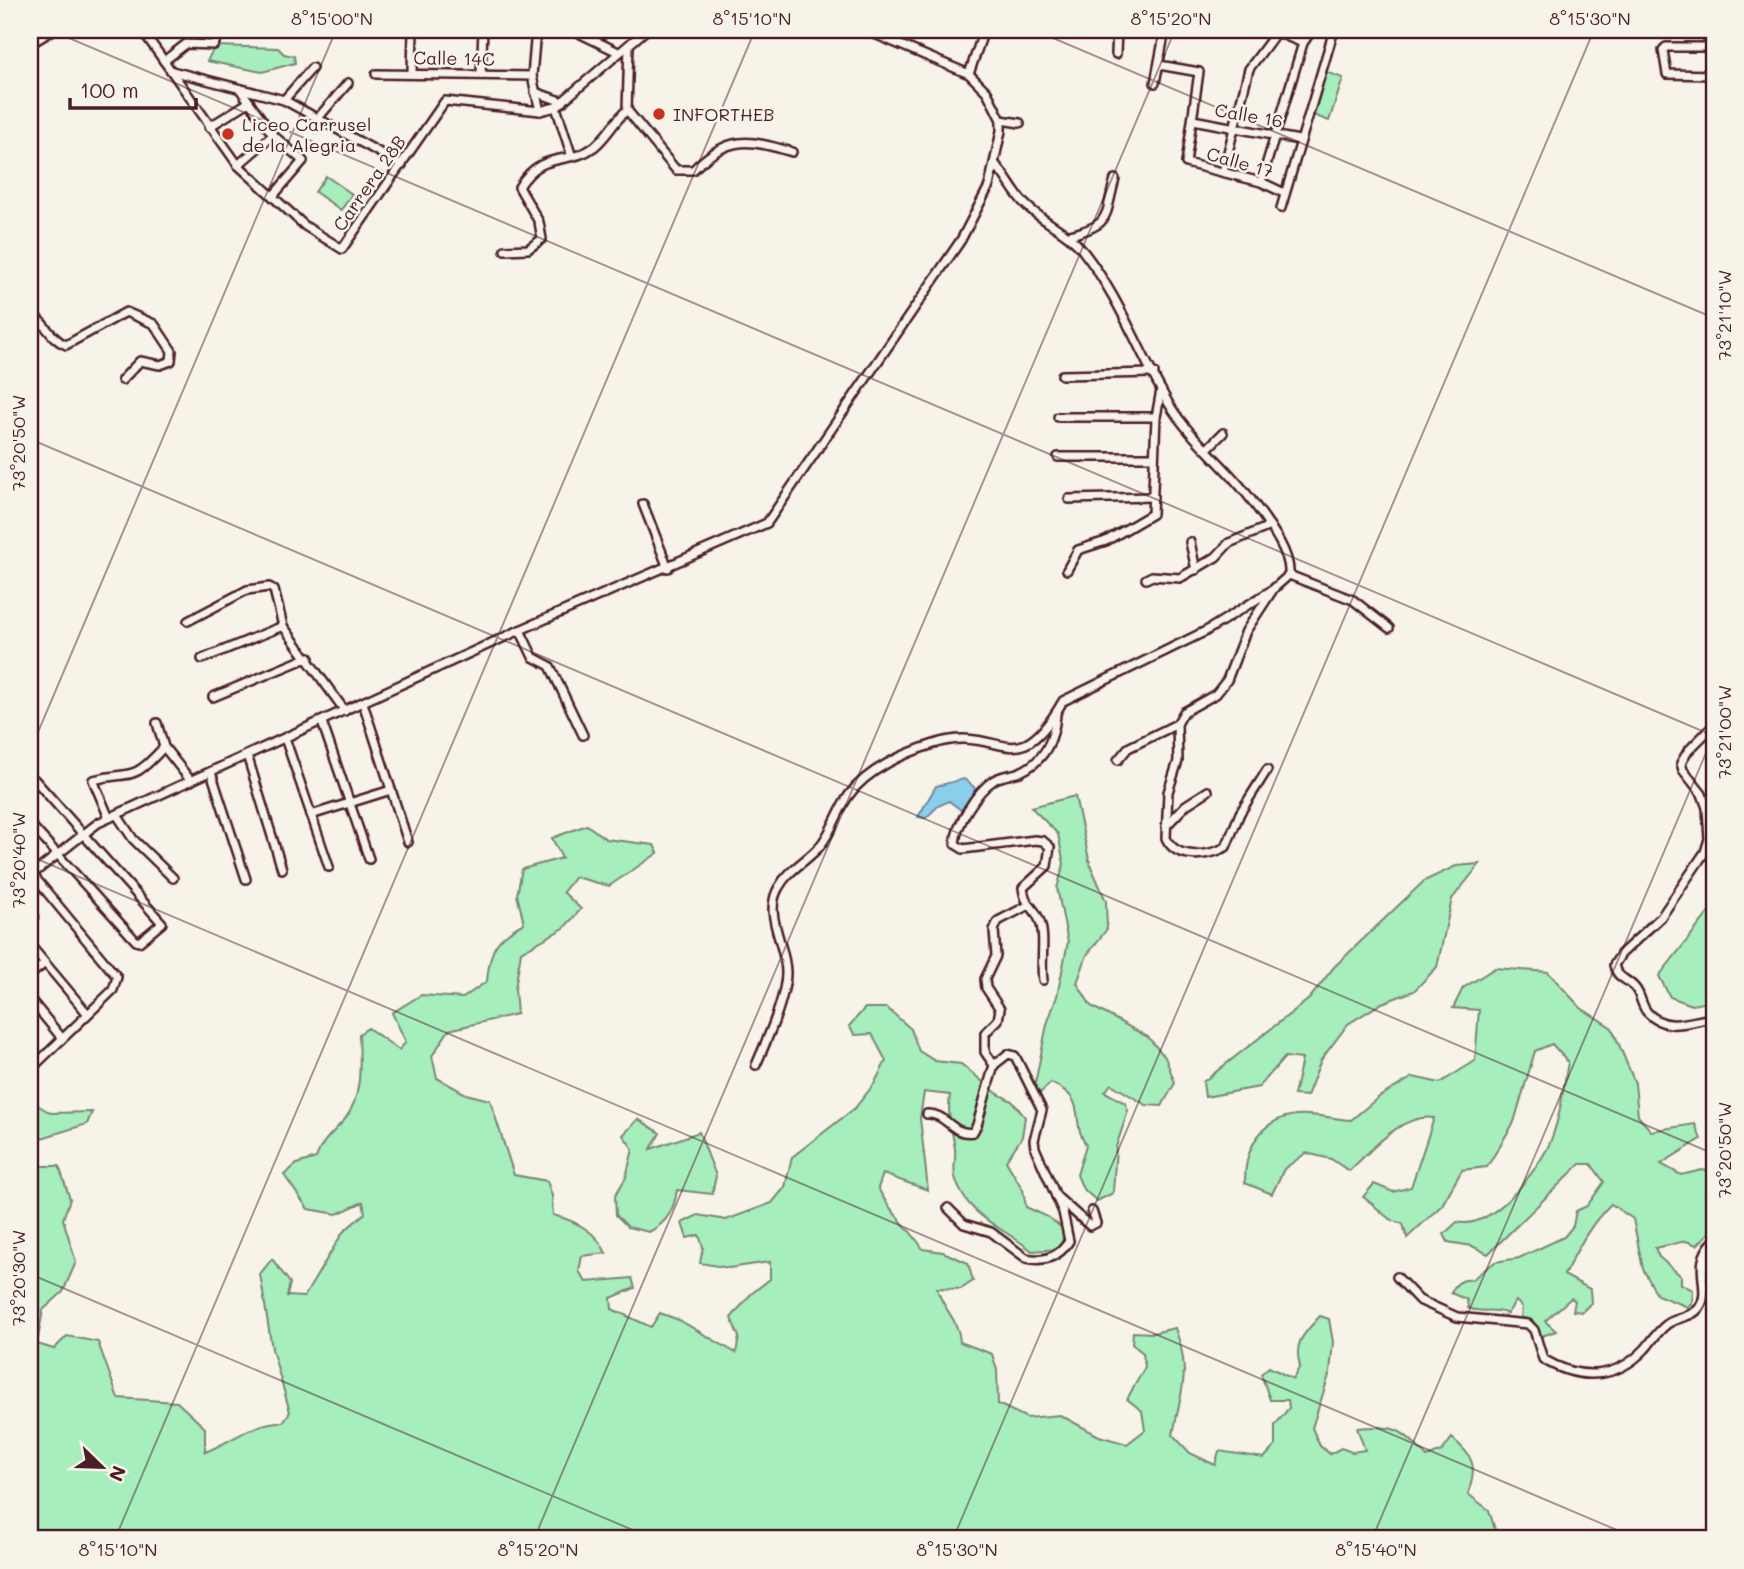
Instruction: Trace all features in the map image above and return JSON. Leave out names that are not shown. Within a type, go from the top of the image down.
[{"type":"street","points":[[30,44],[53,30]]},
{"type":"street","points":[[142,30],[238,165],[273,196],[303,161],[273,135],[239,89]]},
{"type":"street","points":[[164,61],[186,44],[214,45],[218,41],[220,30]]},
{"type":"street","points":[[412,72],[413,30]]},
{"type":"street","points":[[481,75],[483,30]]},
{"type":"street","points":[[537,30],[532,76],[540,111],[563,102],[646,30]]},
{"type":"street","points":[[30,1070],[61,1037],[113,990],[117,977],[31,875],[83,832],[520,630],[767,523],[961,240],[989,186],[994,163],[1001,120],[986,92],[969,74],[864,30]]},
{"type":"street","points":[[969,74],[984,30]]},
{"type":"street","points":[[1116,54],[1117,30]]},
{"type":"street","points":[[1146,30],[1165,31],[1155,83]]},
{"type":"street","points":[[1261,182],[1303,43],[1312,30]]},
{"type":"street","points":[[1281,208],[1299,140],[1334,30]]},
{"type":"street","points":[[1223,172],[1249,69],[1277,31],[1303,43]]},
{"type":"street","points":[[581,34],[618,52]]},
{"type":"street","points":[[629,45],[627,110],[664,157],[681,172],[693,170],[715,150],[747,141],[792,152]]},
{"type":"street","points":[[1707,47],[1666,47],[1663,51],[1664,70],[1667,74],[1714,75]]},
{"type":"street","points":[[1159,65],[1199,72],[1193,120]]},
{"type":"street","points":[[284,100],[312,68]]},
{"type":"street","points":[[171,71],[284,100],[402,164]]},
{"type":"street","name":"Calle 14C","points":[[376,74],[412,72],[532,76]]},
{"type":"street","points":[[318,118],[348,83]]},
{"type":"street","points":[[535,92],[563,102]]},
{"type":"street","name":"Carrera 28B","points":[[273,196],[305,226],[342,249],[446,101],[540,111]]},
{"type":"street","points":[[209,127],[249,102]]},
{"type":"street","points":[[555,107],[571,154]]},
{"type":"street","points":[[505,250],[528,249],[542,239],[539,222],[519,187],[527,174],[571,154],[592,149],[627,110]]},
{"type":"street","points":[[1001,120],[1020,123]]},
{"type":"street","name":"Calle 16","points":[[1193,120],[1299,140]]},
{"type":"street","name":"Calle 17","points":[[1193,120],[1186,163],[1261,182],[1284,193]]},
{"type":"street","points":[[238,165],[273,135]]},
{"type":"street","points":[[756,1065],[786,978],[786,960],[773,903],[777,888],[818,849],[860,782],[902,757],[953,739],[972,738],[1008,749],[1020,748],[1036,738],[1063,701],[1075,693],[1178,646],[1272,590],[1289,575],[1290,565],[1270,526],[1242,485],[1188,430],[1161,389],[1127,318],[1070,235],[1052,226],[1024,203],[994,163]]},
{"type":"street","points":[[1070,235],[1097,228],[1102,222],[1115,179]]},
{"type":"street","points":[[30,313],[45,324],[57,340],[66,345],[127,312],[154,324],[172,351],[171,361],[160,365],[140,362],[122,380]]},
{"type":"street","points":[[1062,375],[1154,373]]},
{"type":"street","points":[[1067,570],[1078,550],[1106,541],[1152,514],[1153,457],[1161,389]]},
{"type":"street","points":[[1058,417],[1156,417]]},
{"type":"street","points":[[1207,449],[1223,433]]},
{"type":"street","points":[[1058,457],[1153,457]]},
{"type":"street","points":[[1069,499],[1153,498]]},
{"type":"street","points":[[643,504],[668,568]]},
{"type":"street","points":[[1146,579],[1152,576],[1180,578],[1216,557],[1228,542],[1270,526]]},
{"type":"street","points":[[1190,542],[1196,570]]},
{"type":"street","points":[[1289,575],[1353,600],[1389,628]]},
{"type":"street","points":[[188,621],[247,590],[264,586],[274,590],[283,626],[309,657],[345,711]]},
{"type":"street","points":[[1267,771],[1240,813],[1226,847],[1209,854],[1188,854],[1174,850],[1166,838],[1166,825],[1167,792],[1178,761],[1177,724],[1184,712],[1216,694],[1227,680],[1246,631],[1272,590]]},
{"type":"street","points":[[202,659],[283,626]]},
{"type":"street","points":[[520,630],[533,657],[550,666],[583,735]]},
{"type":"street","points":[[213,697],[309,657]]},
{"type":"street","points":[[363,703],[408,842]]},
{"type":"street","points":[[1043,980],[1039,917],[1027,906],[1023,888],[1047,866],[1050,847],[1043,841],[1035,840],[963,849],[955,844],[955,834],[993,780],[1019,772],[1046,752],[1052,743],[1057,711]]},
{"type":"street","points":[[322,722],[369,859]]},
{"type":"street","points":[[157,723],[164,747],[191,781]]},
{"type":"street","points":[[1118,760],[1128,748],[1177,724]]},
{"type":"street","points":[[1714,725],[1688,751],[1681,763],[1683,771],[1702,794],[1707,808],[1709,839],[1705,852],[1661,917],[1621,954],[1614,965],[1615,973],[1637,990],[1641,1003],[1652,1017],[1671,1025],[1714,1018]]},
{"type":"street","points":[[285,738],[329,867]]},
{"type":"street","points":[[164,747],[139,772],[127,777],[93,780],[113,817],[173,878]]},
{"type":"street","points":[[247,755],[282,869]]},
{"type":"street","points":[[211,772],[246,879]]},
{"type":"street","points":[[30,824],[136,941],[139,942],[162,923],[34,779]]},
{"type":"street","points":[[311,815],[391,790]]},
{"type":"street","points":[[1166,825],[1186,805],[1208,791]]},
{"type":"street","points":[[30,905],[34,916],[30,922]]},
{"type":"street","points":[[994,1065],[985,1052],[984,1043],[985,1032],[998,1020],[1000,1009],[986,988],[985,979],[996,956],[994,930],[998,921],[1027,906]]},
{"type":"street","points":[[30,945],[87,1013]]},
{"type":"street","points":[[30,975],[45,963]]},
{"type":"street","points":[[30,999],[61,1037]]},
{"type":"street","points":[[927,1114],[938,1115],[961,1132],[973,1132],[983,1111],[994,1065],[1009,1054],[1015,1056],[1031,1093],[1042,1110],[1034,1140],[1035,1149],[1056,1196],[1069,1233],[1069,1241],[1062,1252],[1044,1259],[1026,1258],[991,1232],[964,1224],[948,1208]]},
{"type":"street","points":[[30,1055],[37,1063]]},
{"type":"street","points":[[1056,1196],[1090,1226],[1096,1223],[1092,1211]]},
{"type":"street","points":[[1396,1277],[1419,1300],[1457,1317],[1528,1324],[1534,1330],[1543,1359],[1557,1368],[1592,1377],[1612,1373],[1628,1364],[1669,1322],[1700,1308],[1703,1301],[1702,1258],[1714,1242]]},
{"type":"street","points":[[1714,1242],[1708,1256],[1714,1285]]},
{"type":"green space","points":[[215,46],[278,48],[284,54],[294,56],[295,63],[262,72],[207,61]]},
{"type":"green space","points":[[1323,71],[1343,78],[1329,121],[1310,114]]},
{"type":"green space","points":[[326,176],[352,194],[341,210],[315,192]]},
{"type":"green space","points":[[1075,796],[1090,864],[1106,901],[1107,929],[1087,955],[1077,983],[1091,1006],[1148,1037],[1165,1057],[1175,1083],[1162,1106],[1146,1105],[1111,1084],[1105,1092],[1125,1103],[1128,1111],[1116,1147],[1113,1193],[1097,1201],[1083,1189],[1077,1175],[1086,1145],[1081,1136],[1075,1103],[1063,1089],[1051,1083],[1040,1093],[1034,1089],[1068,942],[1057,888],[1064,864],[1058,834],[1031,807]]},
{"type":"green space","points":[[587,825],[606,839],[654,845],[658,853],[609,886],[575,877],[563,892],[581,909],[564,928],[521,952],[515,989],[517,1014],[449,1030],[432,1056],[437,1078],[466,1094],[490,1100],[514,1175],[547,1181],[552,1196],[553,1215],[584,1228],[602,1245],[606,1253],[582,1256],[579,1271],[586,1282],[632,1278],[635,1288],[611,1298],[612,1309],[651,1327],[660,1313],[679,1320],[736,1353],[739,1337],[731,1318],[751,1294],[770,1279],[770,1262],[729,1268],[700,1263],[703,1247],[699,1235],[687,1238],[682,1223],[698,1215],[726,1220],[772,1203],[785,1187],[792,1157],[855,1108],[874,1084],[886,1061],[872,1034],[855,1035],[849,1026],[865,1008],[887,1008],[911,1029],[919,1051],[935,1061],[961,1064],[998,1094],[1012,1101],[1025,1117],[1022,1137],[1006,1161],[1023,1190],[1026,1207],[1048,1217],[1065,1230],[1060,1249],[1032,1251],[977,1212],[960,1191],[955,1177],[955,1149],[949,1116],[950,1095],[924,1092],[920,1118],[928,1190],[883,1174],[878,1188],[923,1249],[943,1252],[968,1263],[973,1281],[961,1289],[937,1288],[957,1327],[960,1342],[992,1354],[997,1370],[998,1404],[1027,1418],[1060,1415],[1099,1436],[1127,1444],[1145,1430],[1142,1411],[1127,1399],[1145,1367],[1143,1353],[1132,1344],[1133,1332],[1153,1333],[1175,1328],[1184,1370],[1173,1435],[1190,1453],[1215,1465],[1219,1451],[1264,1458],[1275,1446],[1275,1425],[1289,1408],[1288,1400],[1270,1400],[1261,1374],[1269,1367],[1293,1379],[1300,1366],[1298,1351],[1301,1339],[1320,1316],[1329,1319],[1333,1342],[1330,1372],[1312,1428],[1320,1446],[1330,1454],[1341,1448],[1352,1452],[1365,1450],[1357,1428],[1381,1427],[1404,1434],[1427,1457],[1442,1451],[1452,1438],[1470,1457],[1472,1463],[1473,1477],[1468,1494],[1489,1510],[1496,1533],[1505,1539],[1445,1539],[1438,1533],[1389,1539],[30,1539],[30,1441],[33,1437],[30,1418],[30,1101],[51,1113],[92,1112],[87,1124],[35,1140],[34,1166],[59,1166],[70,1199],[63,1219],[76,1262],[63,1292],[43,1310],[37,1344],[54,1349],[67,1336],[98,1342],[118,1398],[177,1402],[205,1428],[205,1452],[253,1428],[283,1422],[290,1412],[272,1349],[260,1274],[272,1259],[290,1283],[287,1296],[304,1297],[343,1232],[365,1213],[363,1202],[337,1214],[308,1209],[284,1175],[297,1164],[316,1158],[324,1142],[351,1110],[358,1089],[359,1034],[368,1028],[399,1050],[406,1042],[392,1013],[421,995],[463,998],[487,981],[490,960],[496,945],[524,923],[517,895],[522,869],[562,858],[552,838]]},
{"type":"green space","points":[[1480,864],[1452,899],[1437,967],[1414,991],[1382,1003],[1348,1024],[1321,1060],[1307,1096],[1294,1095],[1302,1059],[1285,1057],[1259,1087],[1205,1097],[1203,1082],[1309,999],[1334,967],[1424,881],[1456,866]]},
{"type":"green space","points":[[1714,906],[1714,1001],[1692,1005],[1670,997],[1659,976]]},
{"type":"green space","points":[[1495,968],[1548,972],[1581,1008],[1612,1028],[1635,1083],[1638,1116],[1651,1131],[1695,1124],[1701,1139],[1661,1164],[1681,1175],[1702,1170],[1714,1172],[1714,1179],[1706,1193],[1714,1193],[1714,1228],[1697,1245],[1686,1241],[1655,1248],[1659,1257],[1681,1276],[1681,1284],[1693,1290],[1692,1302],[1688,1307],[1657,1295],[1643,1269],[1633,1219],[1611,1204],[1590,1229],[1564,1275],[1590,1289],[1591,1303],[1582,1312],[1573,1311],[1575,1301],[1571,1298],[1545,1321],[1556,1331],[1542,1336],[1533,1321],[1521,1317],[1522,1307],[1516,1301],[1507,1314],[1468,1308],[1467,1300],[1451,1293],[1459,1283],[1471,1280],[1495,1262],[1519,1258],[1564,1237],[1573,1226],[1576,1211],[1587,1206],[1604,1182],[1591,1164],[1580,1164],[1488,1254],[1472,1246],[1448,1242],[1444,1234],[1457,1222],[1484,1218],[1497,1209],[1522,1185],[1548,1147],[1558,1116],[1568,1062],[1552,1044],[1535,1051],[1514,1122],[1487,1167],[1462,1170],[1442,1205],[1407,1238],[1403,1224],[1386,1217],[1363,1197],[1374,1184],[1393,1192],[1411,1187],[1434,1118],[1410,1121],[1399,1127],[1349,1171],[1331,1159],[1306,1153],[1284,1169],[1272,1194],[1245,1183],[1251,1148],[1264,1130],[1273,1123],[1296,1115],[1351,1120],[1379,1097],[1413,1077],[1440,1083],[1475,1061],[1479,1010],[1453,1008],[1463,988]]},
{"type":"green space","points":[[638,1119],[660,1133],[651,1149],[699,1132],[716,1176],[712,1194],[677,1190],[669,1215],[649,1232],[628,1227],[616,1215],[615,1196],[626,1177],[633,1149],[623,1135]]},
{"type":"water","points":[[964,779],[974,787],[975,792],[965,813],[949,801],[938,806],[926,818],[918,817],[936,786]]},
{"type":"place","name":"INFORTHEB","points":[[659,114]]},
{"type":"place","name":"Liceo Carrusel de la Alegria","points":[[228,134]]}]
